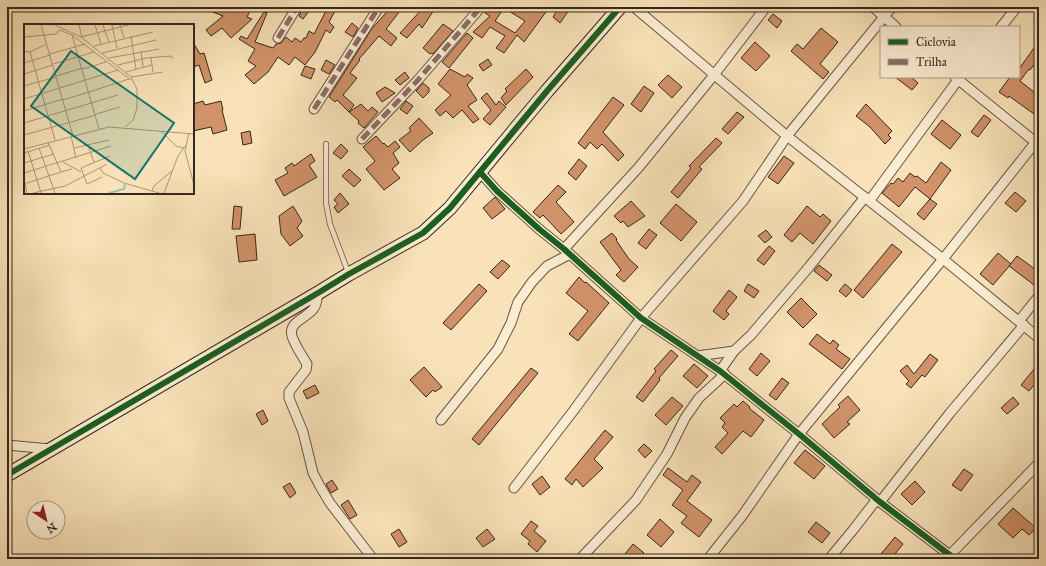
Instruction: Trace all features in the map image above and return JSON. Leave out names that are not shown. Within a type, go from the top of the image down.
[{"type":"street","points":[[278,38],[297,7]]},
{"type":"street","points":[[314,109],[379,7]]},
{"type":"street","points":[[7,474],[349,274],[423,233],[450,208],[620,7]]},
{"type":"street","points":[[634,7],[787,136],[943,259],[1039,338]]},
{"type":"street","points":[[441,420],[498,349],[511,323],[518,302],[532,282],[547,266],[567,251],[639,167],[714,75],[766,7]]},
{"type":"street","points":[[873,7],[895,26]]},
{"type":"street","points":[[514,488],[574,410],[641,318],[743,201],[787,136],[892,7]]},
{"type":"street","points":[[1002,26],[1017,7]]},
{"type":"street","points":[[362,139],[422,75],[479,8]]},
{"type":"street","points":[[580,559],[636,500],[668,454],[685,418],[700,398],[723,373],[734,351],[751,335],[868,199],[958,78],[1038,142],[798,434],[742,516],[708,559]]},
{"type":"street","points":[[480,172],[497,191],[539,229],[567,251],[641,318],[723,373],[878,501],[950,558],[1039,463]]},
{"type":"street","points":[[318,293],[315,307],[292,328],[294,342],[307,364],[306,370],[289,392],[289,398],[302,432],[313,473],[330,503],[373,559]]},
{"type":"street","points":[[829,559],[950,413],[1022,323],[1039,296]]},
{"type":"street","points":[[696,356],[734,351]]},
{"type":"street","points":[[7,445],[50,449]]},
{"type":"lane","points":[[326,144],[326,203],[330,224],[349,274]]},
{"type":"building","points":[[221,7],[252,7],[247,17],[252,19],[231,38],[222,28],[211,36],[206,30],[223,16],[210,11]]},
{"type":"building","points":[[303,7],[312,7],[303,19],[299,16]]},
{"type":"building","points":[[328,7],[335,11],[329,22],[334,27],[330,33],[326,30],[315,52],[305,65],[295,57],[289,65],[278,57],[268,72],[254,84],[245,75],[256,66],[248,61],[255,49],[239,39],[241,36],[247,39],[264,12],[267,13],[255,42],[273,48],[276,44],[281,43],[286,37],[292,42],[295,38],[301,42],[304,38],[306,38],[309,31],[314,34]]},
{"type":"building","points":[[391,7],[403,7],[386,29],[397,38],[391,46],[379,36],[359,59],[360,60],[350,73],[357,78],[343,95],[354,105],[349,112],[337,100],[335,102],[329,97],[371,30]]},
{"type":"building","points":[[424,7],[436,7],[422,28],[419,24],[407,38],[400,33]]},
{"type":"building","points":[[490,7],[540,7],[546,12],[524,42],[517,35],[504,53],[496,48],[505,36],[490,27],[482,38],[473,32],[490,16],[485,13]],"holes":[[[504,8],[525,21],[515,33],[495,21]]]},
{"type":"building","points":[[559,7],[571,7],[560,23],[553,17]]},
{"type":"building","points":[[773,14],[782,21],[777,28],[768,20]]},
{"type":"building","points":[[352,23],[358,28],[353,37],[345,32]]},
{"type":"building","points":[[443,24],[453,31],[433,54],[430,54],[423,48]]},
{"type":"building","points":[[821,28],[838,42],[820,64],[829,72],[823,79],[791,51],[797,44],[803,49]]},
{"type":"building","points":[[467,33],[473,38],[449,68],[442,62]]},
{"type":"building","points":[[1039,41],[1039,58],[1020,81],[1039,96],[1039,107],[1034,114],[1009,96],[1008,98],[999,92],[1009,78],[1020,78],[1020,68]]},
{"type":"building","points":[[755,42],[770,56],[756,71],[741,58]]},
{"type":"building","points":[[194,44],[200,54],[204,53],[212,80],[205,83],[199,65],[194,67]]},
{"type":"building","points":[[488,59],[492,65],[483,71],[479,65]]},
{"type":"building","points":[[326,60],[335,65],[329,74],[321,70]]},
{"type":"building","points":[[305,66],[315,69],[311,79],[301,75]]},
{"type":"building","points":[[450,69],[465,77],[467,74],[473,78],[467,85],[477,100],[468,106],[479,119],[473,123],[462,110],[453,118],[446,111],[440,116],[435,110],[451,95],[438,84]]},
{"type":"building","points":[[526,69],[533,77],[506,105],[501,98],[507,91],[505,89]]},
{"type":"building","points":[[405,72],[409,78],[400,85],[395,80]]},
{"type":"building","points":[[668,75],[682,87],[672,98],[658,85]]},
{"type":"building","points":[[896,78],[912,78],[918,83],[912,90]]},
{"type":"building","points":[[423,83],[429,88],[429,92],[423,98],[416,91]]},
{"type":"building","points":[[644,86],[654,93],[641,112],[631,104]]},
{"type":"building","points":[[385,87],[395,93],[382,102],[376,93]]},
{"type":"building","points":[[487,93],[496,105],[499,101],[506,107],[490,125],[483,119],[491,110],[481,98]]},
{"type":"building","points":[[613,97],[624,105],[603,132],[624,155],[618,161],[602,144],[597,149],[590,142],[585,149],[578,143]]},
{"type":"building","points":[[203,101],[205,105],[221,101],[227,130],[213,134],[211,127],[194,131],[194,104]]},
{"type":"building","points":[[406,101],[413,106],[407,114],[400,109]]},
{"type":"building","points":[[361,104],[368,111],[372,107],[378,112],[364,128],[349,112]]},
{"type":"building","points":[[866,104],[892,131],[888,135],[891,138],[885,144],[870,127],[856,116]]},
{"type":"building","points":[[737,112],[744,117],[728,134],[722,129]]},
{"type":"building","points":[[984,115],[991,120],[978,137],[971,132]]},
{"type":"building","points":[[419,118],[433,133],[410,152],[399,140],[411,131],[409,128]]},
{"type":"building","points":[[942,120],[961,135],[950,149],[931,134]]},
{"type":"building","points":[[250,131],[252,143],[243,145],[241,133]]},
{"type":"building","points":[[376,136],[388,147],[395,141],[400,147],[393,153],[399,163],[392,169],[400,178],[384,190],[366,169],[375,161],[363,147]]},
{"type":"building","points":[[716,138],[722,143],[699,167],[702,169],[678,198],[671,192],[691,168],[689,166]]},
{"type":"building","points":[[341,144],[348,151],[341,159],[333,153]]},
{"type":"building","points":[[311,154],[315,161],[309,165],[317,177],[284,196],[275,180],[288,173],[285,168],[292,163],[294,166]]},
{"type":"building","points":[[784,156],[794,163],[778,184],[768,177]]},
{"type":"building","points":[[579,159],[587,166],[576,180],[568,173]]},
{"type":"building","points":[[941,162],[951,170],[930,199],[915,187],[899,207],[882,193],[898,178],[903,182],[910,173],[926,183]]},
{"type":"building","points":[[349,169],[361,180],[354,187],[342,176]]},
{"type":"building","points":[[558,185],[566,192],[556,202],[574,222],[561,234],[543,215],[540,218],[533,212]]},
{"type":"building","points":[[1015,192],[1026,201],[1016,212],[1005,203]]},
{"type":"building","points":[[340,193],[349,204],[338,213],[334,207],[338,204],[334,200]]},
{"type":"building","points":[[495,197],[505,209],[492,219],[483,208]]},
{"type":"building","points":[[930,199],[937,204],[924,220],[917,214]]},
{"type":"building","points":[[631,201],[645,216],[628,227],[623,221],[621,223],[614,216]]},
{"type":"building","points":[[676,204],[697,222],[681,241],[660,223]]},
{"type":"building","points":[[234,206],[242,207],[240,229],[232,229]]},
{"type":"building","points":[[293,206],[302,221],[297,228],[303,236],[290,246],[281,234],[279,216]]},
{"type":"building","points":[[807,206],[820,217],[823,214],[831,221],[813,244],[800,233],[792,242],[784,235]]},
{"type":"building","points":[[649,229],[657,235],[646,249],[638,243]]},
{"type":"building","points":[[766,230],[772,237],[765,243],[758,236]]},
{"type":"building","points":[[612,233],[629,259],[638,267],[624,282],[616,275],[621,270],[600,242]]},
{"type":"building","points":[[255,234],[257,260],[239,262],[236,236]]},
{"type":"building","points":[[892,244],[902,252],[863,298],[854,290]]},
{"type":"building","points":[[769,246],[775,251],[764,265],[757,260]]},
{"type":"building","points":[[998,253],[1011,264],[993,285],[980,274]]},
{"type":"building","points":[[1017,256],[1039,272],[1039,279],[1034,285],[1009,266]]},
{"type":"building","points":[[502,260],[510,266],[498,279],[490,272]]},
{"type":"building","points":[[819,265],[832,275],[827,281],[814,271]]},
{"type":"building","points":[[579,277],[609,303],[578,341],[569,334],[588,311],[566,293]]},
{"type":"building","points":[[479,284],[487,291],[451,330],[443,323]]},
{"type":"building","points":[[748,284],[759,291],[754,298],[744,291]]},
{"type":"building","points":[[845,284],[852,290],[846,297],[839,291]]},
{"type":"building","points":[[729,290],[737,297],[726,311],[729,314],[724,320],[713,311]]},
{"type":"building","points":[[801,298],[817,314],[803,328],[787,312]]},
{"type":"building","points":[[817,334],[830,344],[833,340],[839,345],[836,349],[850,359],[842,369],[809,344]]},
{"type":"building","points":[[671,350],[678,356],[659,378],[660,380],[643,402],[636,397],[656,371],[654,369]]},
{"type":"building","points":[[761,353],[770,361],[757,376],[749,369]]},
{"type":"building","points":[[930,354],[938,360],[925,377],[922,375],[911,388],[906,384],[909,381],[900,371],[907,365],[914,374]]},
{"type":"building","points":[[1039,363],[1039,379],[1029,391],[1021,385]]},
{"type":"building","points":[[694,364],[708,376],[697,388],[683,376]]},
{"type":"building","points":[[424,367],[442,387],[435,392],[433,390],[426,397],[410,380]]},
{"type":"building","points":[[531,368],[538,373],[479,445],[472,439]]},
{"type":"building","points":[[782,378],[789,383],[776,400],[769,395]]},
{"type":"building","points":[[315,385],[319,393],[307,399],[303,391]]},
{"type":"building","points":[[848,396],[860,410],[847,422],[850,424],[834,438],[822,424],[840,407],[838,405]]},
{"type":"building","points":[[672,397],[683,406],[666,425],[655,415]]},
{"type":"building","points":[[1013,397],[1019,404],[1007,414],[1001,408]]},
{"type":"building","points":[[743,401],[764,420],[751,437],[743,431],[722,454],[715,447],[728,433],[722,427],[725,423],[720,418],[734,404],[737,407]]},
{"type":"building","points":[[263,410],[268,421],[262,425],[256,414]]},
{"type":"building","points":[[605,430],[613,437],[594,459],[603,468],[583,487],[576,479],[572,485],[565,479]]},
{"type":"building","points":[[644,444],[652,451],[645,458],[638,450]]},
{"type":"building","points":[[805,450],[825,466],[814,479],[794,463]]},
{"type":"building","points":[[668,468],[687,482],[692,475],[701,482],[687,501],[712,520],[699,537],[681,523],[687,516],[672,505],[683,490],[663,475]]},
{"type":"building","points":[[964,469],[973,475],[961,491],[952,485]]},
{"type":"building","points":[[542,476],[550,487],[540,495],[532,484]]},
{"type":"building","points":[[332,480],[338,489],[331,493],[326,484]]},
{"type":"building","points":[[915,481],[925,492],[912,505],[901,494]]},
{"type":"building","points":[[290,483],[296,493],[290,498],[283,487]]},
{"type":"building","points":[[348,500],[357,515],[350,519],[341,505]]},
{"type":"building","points":[[1013,508],[1036,528],[1029,535],[1022,529],[1013,538],[998,524]]},
{"type":"building","points":[[660,519],[674,532],[661,547],[647,535]]},
{"type":"building","points":[[531,521],[538,526],[534,531],[546,541],[537,552],[528,544],[530,541],[521,534]]},
{"type":"building","points":[[816,522],[830,533],[822,543],[808,532]]},
{"type":"building","points":[[399,529],[407,542],[399,547],[391,534]]},
{"type":"building","points":[[487,529],[495,539],[483,547],[476,538]]},
{"type":"building","points":[[895,537],[903,544],[891,559],[886,559],[881,554]]},
{"type":"building","points":[[633,544],[644,553],[639,559],[621,559]]},
{"type":"marked path","points":[[278,38],[297,7]]},
{"type":"marked path","points":[[314,109],[379,7]]},
{"type":"marked path","points":[[362,139],[418,80],[481,7]]},
{"type":"cycle path","points":[[7,475],[349,274],[423,233],[450,208],[547,91],[620,7]]},
{"type":"cycle path","points":[[480,172],[497,191],[641,318],[720,371],[799,434],[880,502],[955,559]]}]
